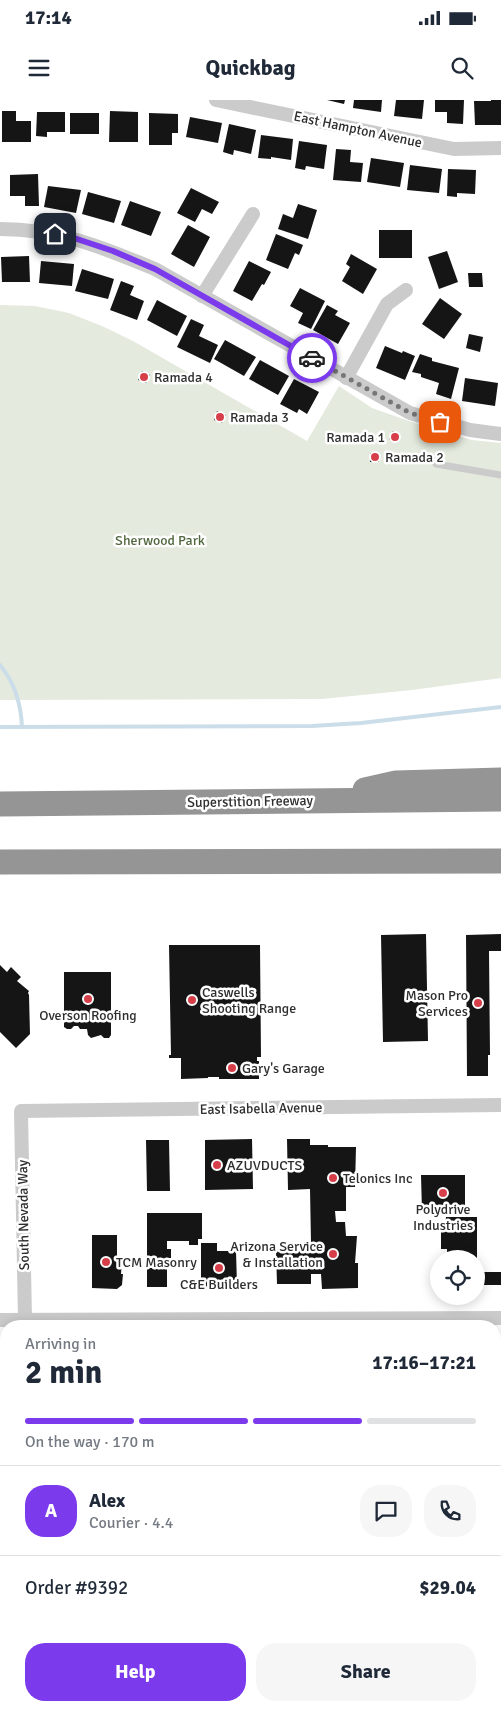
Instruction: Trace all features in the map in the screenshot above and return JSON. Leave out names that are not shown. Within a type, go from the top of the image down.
[{"type":"highway","points":[[323,800],[396,782],[501,780]]},
{"type":"highway","name":"Superstition Freeway","points":[[0,804],[501,800]]},
{"type":"highway","points":[[154,861],[501,878]]},
{"type":"highway","points":[[0,862],[501,861]]},
{"type":"street","name":"East Hampton Avenue","points":[[216,100],[454,149],[501,148]]},
{"type":"street","points":[[202,296],[253,214]]},
{"type":"street","points":[[0,229],[71,237],[113,251],[155,269],[410,413],[470,430],[501,434]]},
{"type":"street","points":[[346,378],[387,304],[406,290]]},
{"type":"street","name":"East Isabella Avenue","points":[[21,1111],[501,1105]]},
{"type":"street","name":"South Nevada Way","points":[[21,1111],[24,1320]]},
{"type":"street","points":[[363,1320],[501,1318]]},
{"type":"street","points":[[0,1320],[24,1320]]},
{"type":"lane","points":[[436,464],[501,474]]},
{"type":"green space","name":"Sherwood Park","points":[[0,305],[35,306],[69,313],[102,326],[133,341],[307,441],[339,386],[372,408],[472,440],[501,443],[501,678],[412,690],[322,699],[0,700]]},
{"type":"building","points":[[327,100],[345,100],[344,104]]},
{"type":"building","points":[[354,100],[382,100],[381,112],[353,108]]},
{"type":"building","points":[[396,100],[424,100],[422,119],[394,116]]},
{"type":"building","points":[[435,100],[464,100],[463,124],[447,123],[447,112],[435,112]]},
{"type":"building","points":[[501,100],[501,125],[475,125],[474,101]]},
{"type":"building","points":[[2,111],[16,111],[16,121],[31,121],[31,142],[2,142]]},
{"type":"building","points":[[110,111],[138,112],[138,142],[109,142]]},
{"type":"building","points":[[37,112],[65,112],[65,132],[47,132],[47,137],[36,136]]},
{"type":"building","points":[[70,113],[99,113],[99,134],[70,134]]},
{"type":"building","points":[[149,113],[178,114],[178,133],[172,133],[172,145],[149,145]]},
{"type":"building","points":[[190,117],[222,123],[218,143],[186,137]]},
{"type":"building","points":[[229,124],[256,130],[251,154],[234,150],[233,155],[223,152]]},
{"type":"building","points":[[261,135],[293,139],[291,160],[271,157],[271,159],[258,158]]},
{"type":"building","points":[[299,141],[327,145],[324,169],[306,166],[305,170],[295,168]]},
{"type":"building","points":[[336,149],[351,150],[350,162],[363,163],[361,182],[333,180]]},
{"type":"building","points":[[371,158],[404,163],[400,187],[367,182]]},
{"type":"building","points":[[410,165],[442,169],[439,193],[407,190]]},
{"type":"building","points":[[448,169],[476,170],[475,194],[457,193],[457,197],[447,196]]},
{"type":"building","points":[[38,174],[39,206],[25,206],[25,196],[10,196],[10,175]]},
{"type":"building","points":[[48,186],[81,190],[76,213],[44,207]]},
{"type":"building","points":[[191,188],[219,202],[212,214],[202,209],[195,222],[177,213]]},
{"type":"building","points":[[88,192],[121,201],[114,223],[82,214]]},
{"type":"building","points":[[130,201],[161,212],[151,236],[121,225]]},
{"type":"building","points":[[298,204],[317,210],[308,239],[278,229],[283,214],[293,218]]},
{"type":"building","points":[[188,225],[210,237],[194,267],[171,254]]},
{"type":"building","points":[[379,230],[412,230],[412,258],[379,258]]},
{"type":"building","points":[[276,234],[303,245],[299,255],[295,253],[288,269],[266,260]]},
{"type":"building","points":[[447,251],[458,282],[439,289],[428,257]]},
{"type":"building","points":[[351,254],[377,269],[363,294],[342,281],[350,267],[346,264]]},
{"type":"building","points":[[29,256],[30,282],[2,282],[1,257]]},
{"type":"building","points":[[41,261],[74,264],[72,286],[39,283]]},
{"type":"building","points":[[249,261],[271,272],[252,301],[233,291]]},
{"type":"building","points":[[82,269],[114,279],[108,299],[75,291]]},
{"type":"building","points":[[468,273],[482,273],[483,287],[469,287]]},
{"type":"building","points":[[121,281],[134,286],[130,295],[144,301],[137,320],[110,310]]},
{"type":"building","points":[[300,288],[325,301],[311,329],[298,323],[303,313],[290,306]]},
{"type":"building","points":[[440,298],[462,314],[444,339],[422,324]]},
{"type":"building","points":[[157,300],[187,316],[177,336],[147,320]]},
{"type":"building","points":[[327,305],[338,311],[335,315],[350,323],[338,344],[313,330]]},
{"type":"building","points":[[191,319],[204,325],[199,336],[218,345],[210,363],[177,347]]},
{"type":"building","points":[[469,334],[483,337],[480,352],[466,348]]},
{"type":"building","points":[[225,340],[256,357],[244,376],[214,359]]},
{"type":"building","points":[[385,346],[415,356],[405,380],[376,368]]},
{"type":"building","points":[[420,354],[432,358],[432,361],[459,368],[451,399],[436,394],[439,383],[421,377],[421,374],[412,372]]},
{"type":"building","points":[[260,360],[289,376],[278,395],[249,379]]},
{"type":"building","name":"Ramada 4","points":[[142,371],[150,375],[146,383],[138,380]]},
{"type":"building","points":[[465,378],[498,383],[495,406],[462,401]]},
{"type":"building","points":[[294,379],[319,392],[307,414],[299,409],[297,413],[280,404]]},
{"type":"building","name":"Ramada 3","points":[[217,411],[226,415],[222,423],[214,420]]},
{"type":"building","name":"Ramada 1","points":[[393,431],[400,435],[396,442],[389,439]]},
{"type":"building","name":"Ramada 2","points":[[370,453],[379,453],[379,462],[370,462]]},
{"type":"building","points":[[426,934],[428,1041],[383,1042],[381,935]]},
{"type":"building","name":"Mason Pro Services","points":[[501,934],[501,951],[489,951],[490,1055],[488,1055],[488,1076],[467,1076],[466,935]]},
{"type":"building","points":[[169,945],[260,945],[261,1057],[257,1057],[257,1061],[259,1061],[259,1079],[219,1079],[219,1077],[208,1077],[181,1079],[181,1058],[169,1058],[169,1055],[171,1055]]},
{"type":"building","points":[[0,965],[7,972],[11,967],[21,977],[17,981],[29,991],[30,1034],[16,1048],[0,1032]]},
{"type":"building","name":"Overson Roofing","points":[[64,972],[111,972],[111,1035],[109,1038],[104,1038],[101,1035],[91,1038],[88,1035],[87,1029],[80,1029],[78,1026],[74,1026],[71,1029],[64,1027]]},
{"type":"building","points":[[252,1139],[253,1189],[205,1190],[205,1140]]},
{"type":"building","points":[[287,1139],[310,1139],[310,1145],[356,1147],[355,1187],[346,1187],[346,1211],[335,1211],[336,1222],[345,1222],[346,1236],[357,1236],[355,1263],[358,1263],[358,1288],[322,1289],[321,1274],[311,1274],[311,1284],[277,1284],[276,1251],[295,1251],[295,1243],[311,1243],[310,1189],[288,1190]]},
{"type":"building","points":[[146,1140],[169,1140],[170,1191],[147,1191]]},
{"type":"building","name":"Polydrive Industries","points":[[421,1175],[465,1175],[465,1211],[422,1212]]},
{"type":"building","points":[[147,1213],[202,1213],[202,1239],[198,1239],[198,1245],[189,1245],[189,1241],[167,1241],[167,1249],[171,1249],[171,1258],[167,1258],[167,1287],[147,1287]]},
{"type":"building","points":[[446,1217],[477,1217],[477,1250],[441,1249],[441,1227],[445,1227]]},
{"type":"building","name":"TCM Masonry","points":[[92,1235],[117,1235],[117,1262],[122,1262],[121,1274],[123,1274],[122,1285],[117,1289],[92,1288]]},
{"type":"building","name":"C&E Builders","points":[[201,1243],[217,1243],[217,1251],[236,1251],[237,1285],[218,1285],[218,1287],[201,1288]]},
{"type":"building","points":[[485,1272],[501,1272],[501,1285],[485,1285]]},
{"type":"waterway","points":[[0,665],[10,679],[16,694],[22,727]]},
{"type":"waterway","points":[[0,727],[312,726],[361,723],[501,707]]},
{"type":"way so far","points":[[312,358],[410,413],[440,422]]},
{"type":"place","name":"Ramada 4","points":[[144,377]]},
{"type":"place","name":"Ramada 3","points":[[220,417]]},
{"type":"place","name":"Ramada 1","points":[[395,437]]},
{"type":"place","name":"Ramada 2","points":[[375,457]]},
{"type":"place","name":"Overson Roofing","points":[[88,999]]},
{"type":"place","name":"Caswells Shooting Range","points":[[192,1000]]},
{"type":"place","name":"Mason Pro Services","points":[[478,1003]]},
{"type":"place","name":"Gary's Garage","points":[[232,1068]]},
{"type":"place","name":"AZUVDUCTS","points":[[217,1165]]},
{"type":"place","name":"Telonics Inc","points":[[333,1178]]},
{"type":"place","name":"Polydrive Industries","points":[[443,1193]]},
{"type":"place","name":"Arizona Service & Installation","points":[[333,1254]]},
{"type":"place","name":"TCM Masonry","points":[[106,1262]]},
{"type":"place","name":"C&E Builders","points":[[219,1268]]},
{"type":"route","points":[[55,234],[71,237],[113,251],[155,269],[312,358]]}]
